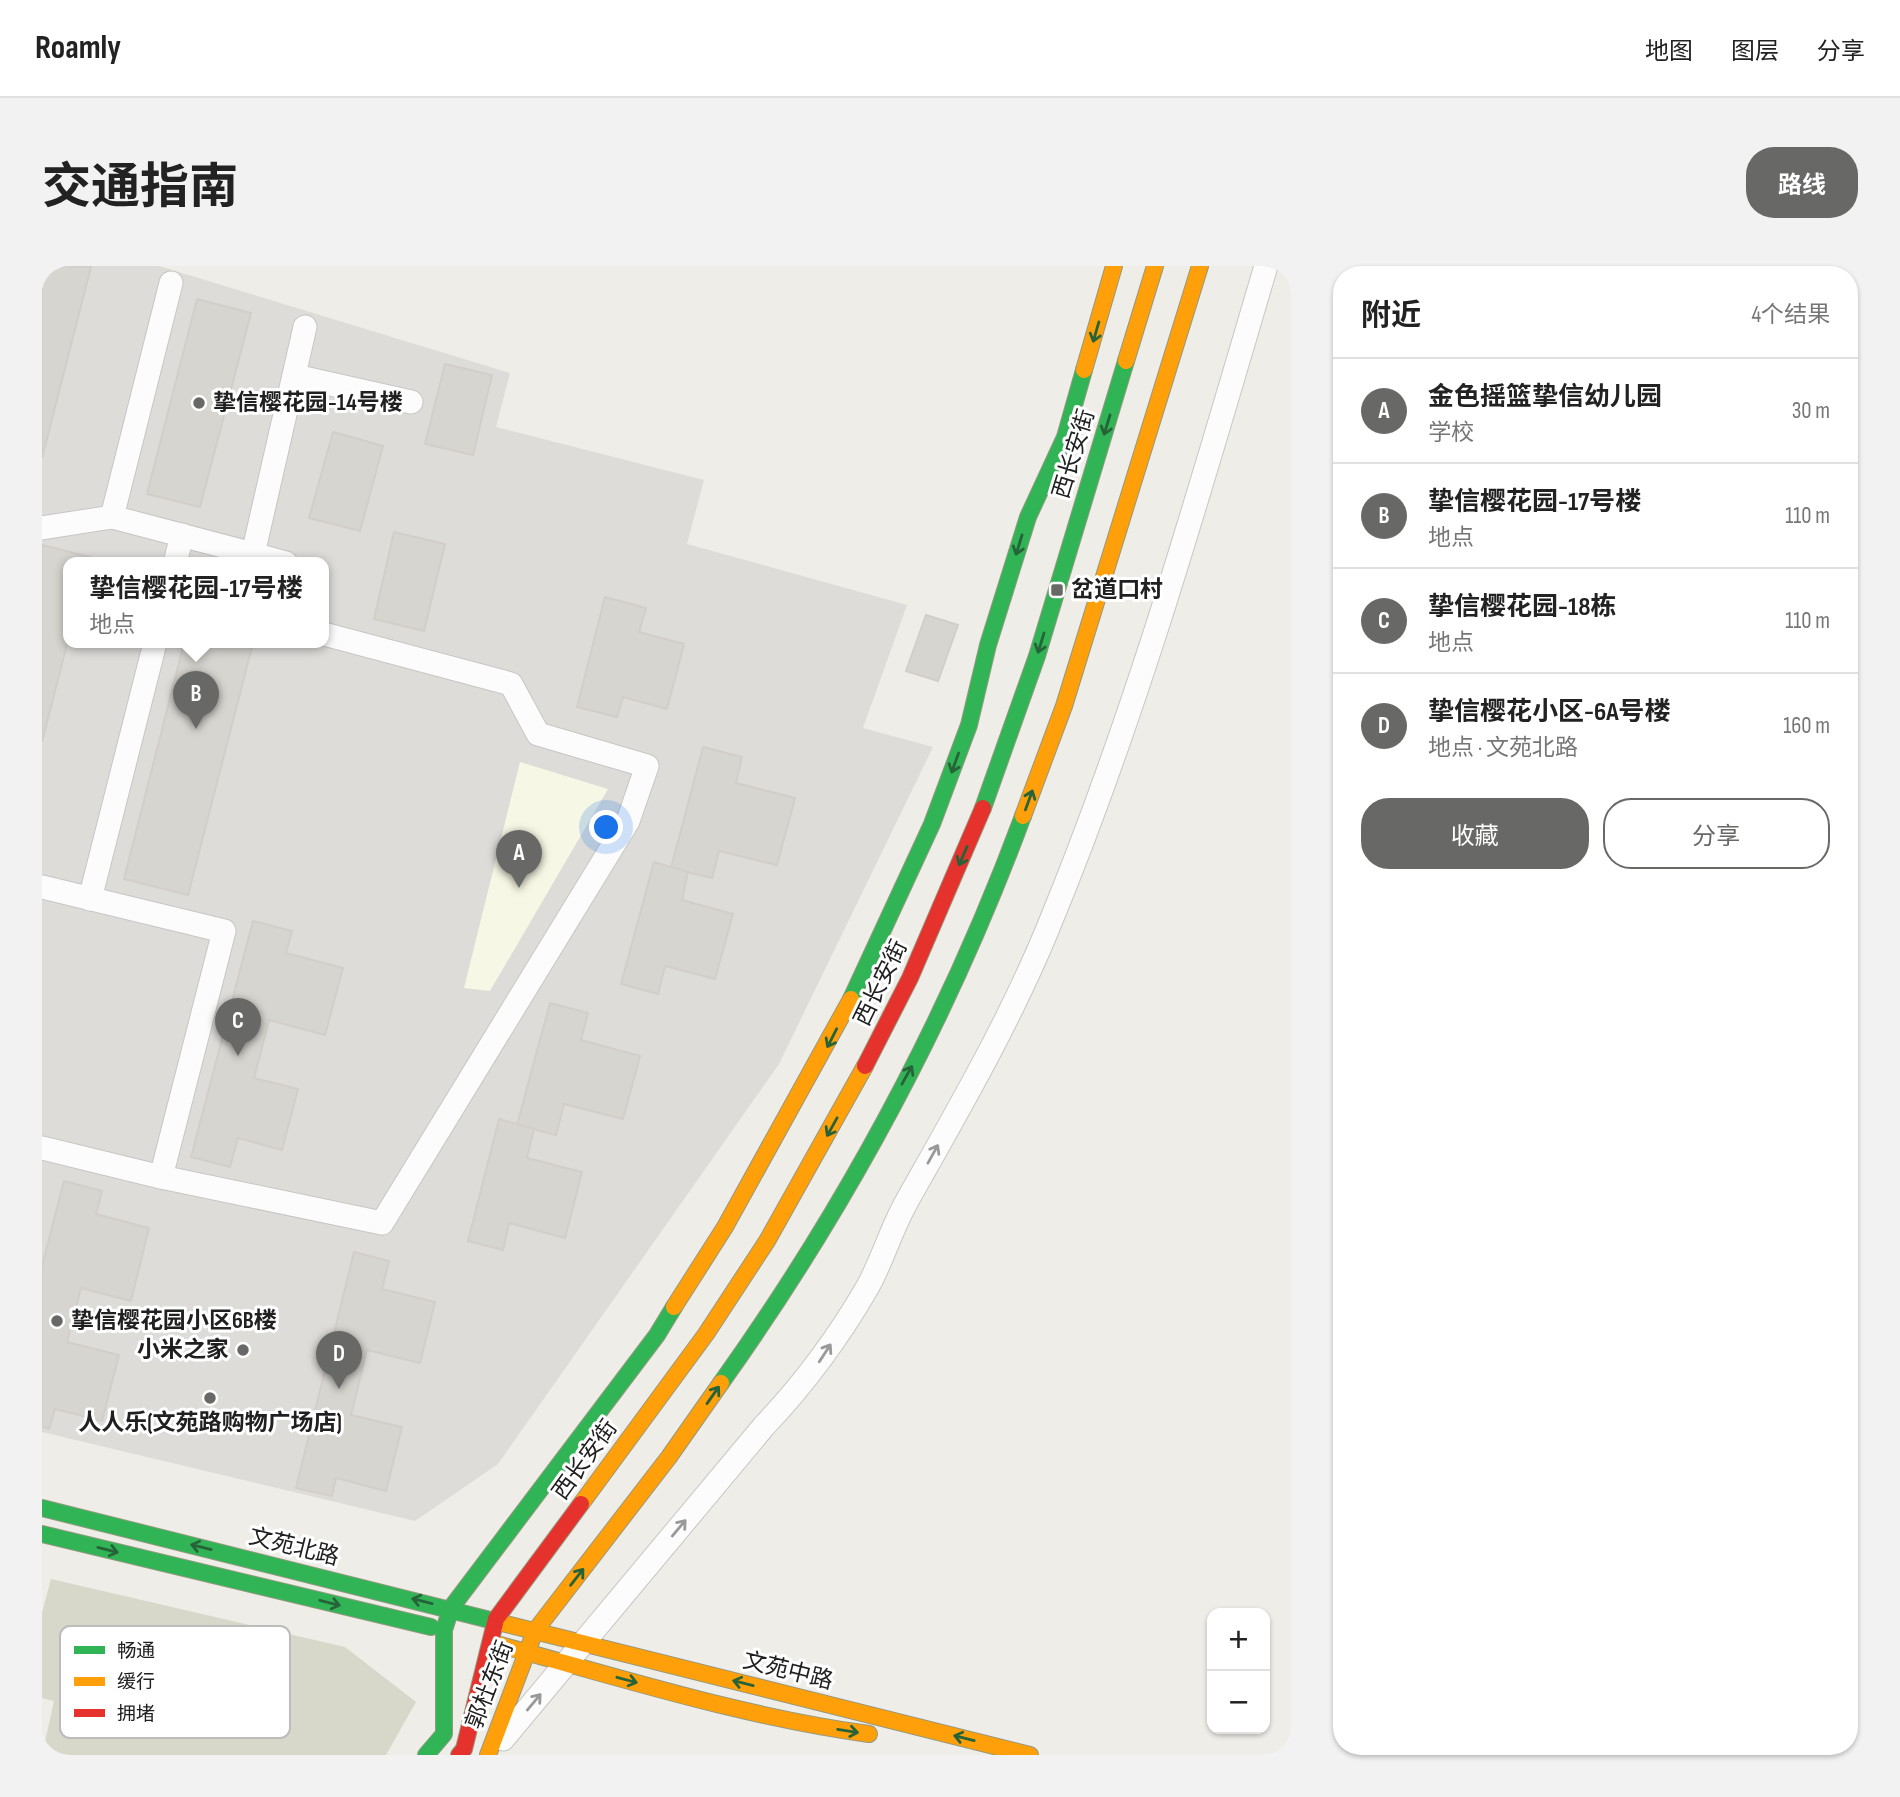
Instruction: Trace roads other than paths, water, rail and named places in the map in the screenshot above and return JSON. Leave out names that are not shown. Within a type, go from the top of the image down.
[{"type":"main road","points":[[426,1755],[444,1734],[451,1608],[657,1335],[726,1227],[821,1058],[881,940],[932,824],[969,725],[988,645],[1020,542],[1028,517],[1065,437],[1114,266]]},
{"type":"main road","name":"西长安街","points":[[484,1640],[496,1619],[706,1335],[767,1241],[836,1122],[910,978],[979,818],[1037,656],[1155,266]]},
{"type":"main road","points":[[536,1631],[669,1457],[764,1323],[847,1185],[926,1041],[999,881],[1064,706],[1200,266]]},
{"type":"main road","name":"文苑北路","points":[[42,1508],[536,1631]]},
{"type":"main road","name":"文苑北路","points":[[42,1534],[450,1632]]},
{"type":"main road","name":"文苑中路","points":[[536,1631],[1030,1755]]},
{"type":"main road","name":"郭杜东街","points":[[489,1755],[536,1631]]},
{"type":"main road","name":"文苑中路","points":[[484,1640],[566,1664],[826,1728],[885,1737]]},
{"type":"main road","name":"郭杜东街","points":[[459,1755],[464,1749],[484,1640]]},
{"type":"street","points":[[489,1755],[764,1426],[806,1381],[869,1285],[890,1231],[982,1068],[1047,930],[1106,778],[1165,610],[1266,266]]},
{"type":"street","points":[[112,517],[171,284]]},
{"type":"street","points":[[253,554],[305,327]]},
{"type":"street","points":[[295,376],[411,402]]},
{"type":"street","points":[[42,528],[112,517],[264,557]]},
{"type":"street","points":[[176,557],[182,535]]},
{"type":"street","points":[[42,1148],[161,1177],[382,1223],[628,821],[647,766],[538,734],[511,684],[329,635]]},
{"type":"street","points":[[90,899],[154,648]]},
{"type":"street","points":[[42,887],[225,931],[161,1177]]},
{"type":"place","name":"挚信樱花园-14号楼","points":[[199,403]]},
{"type":"place","name":"岔道口村","points":[[1057,590]]},
{"type":"place","name":"挚信樱花园-17号楼","points":[[196,729]]},
{"type":"place","name":"金色摇篮挚信幼儿园","points":[[519,888]]},
{"type":"place","name":"挚信樱花园-18栋","points":[[238,1056]]},
{"type":"place","name":"挚信樱花园小区6B楼","points":[[57,1321]]},
{"type":"place","name":"小米之家","points":[[243,1350]]},
{"type":"place","name":"挚信樱花小区-6A号楼","points":[[339,1389]]},
{"type":"place","name":"人人乐(文苑路购物广场店)","points":[[210,1398]]}]
